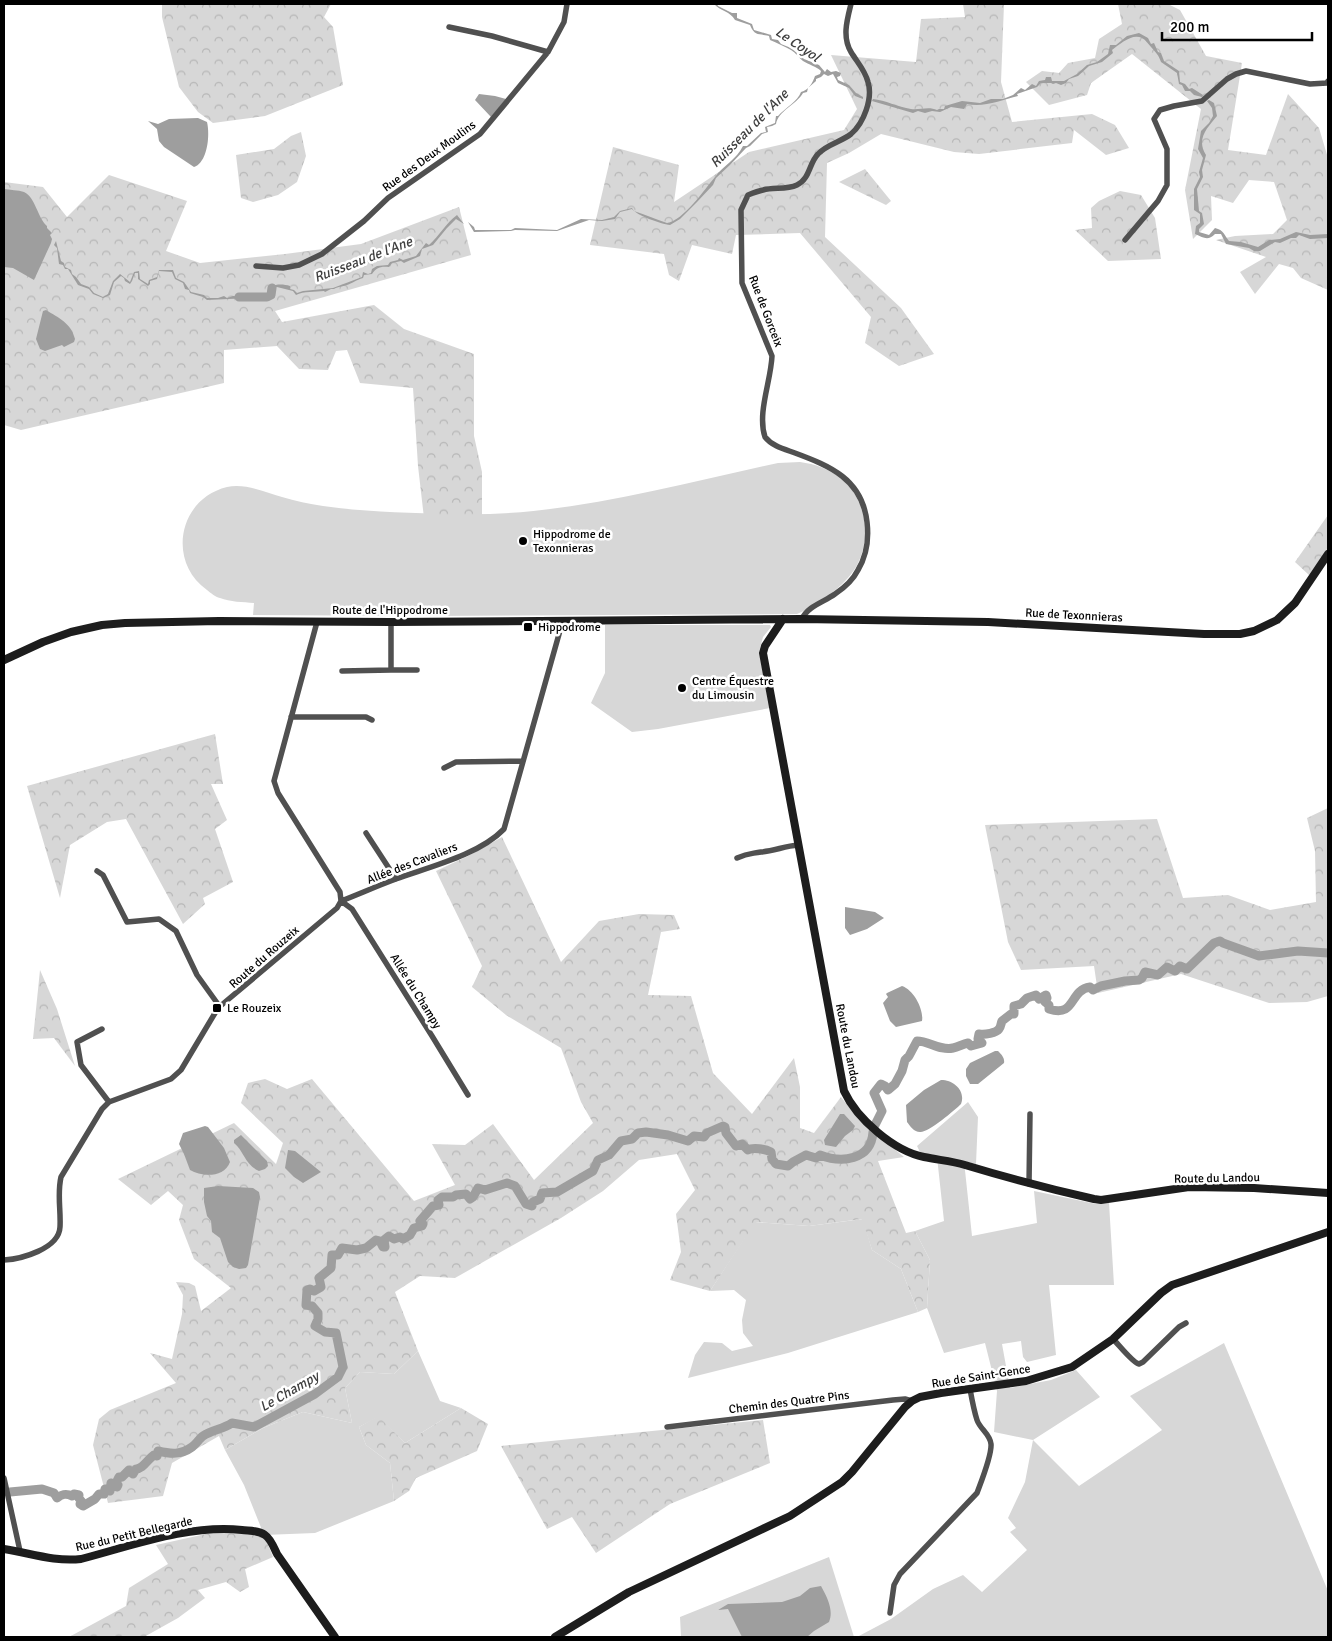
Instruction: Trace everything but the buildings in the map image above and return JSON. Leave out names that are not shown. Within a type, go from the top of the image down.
[{"type":"street","name":"Rue des Deux Moulins","points":[[256,266],[283,268],[298,265],[322,254],[364,222],[388,198],[480,134],[548,52],[564,22],[567,4]]},
{"type":"street","name":"Rue de Gorceix","points":[[802,619],[808,611],[850,582],[858,571],[867,548],[866,514],[855,489],[841,474],[822,463],[774,444],[765,437],[763,422],[772,369],[772,356],[742,283],[742,210],[748,195],[762,190],[797,185],[806,178],[817,154],[851,134],[864,117],[869,99],[869,84],[866,74],[850,52],[846,41],[846,25],[851,4]]},
{"type":"street","points":[[449,27],[492,36],[548,52]]},
{"type":"street","points":[[1125,240],[1158,201],[1167,185],[1167,149],[1154,119],[1160,110],[1202,102],[1227,79],[1246,71],[1310,84],[1327,83],[1328,81]]},
{"type":"street","name":"Rue de Texonnieras","points":[[783,620],[988,622],[1204,634],[1240,634],[1277,620],[1295,603],[1328,554]]},
{"type":"street","name":"Allée des Cavaliers","points":[[341,901],[396,879],[444,863],[495,838],[504,829],[563,620]]},
{"type":"street","name":"Route de l'Hippodrome","points":[[4,660],[43,642],[71,632],[110,624],[210,621],[783,620]]},
{"type":"street","name":"Route du Landou","points":[[783,620],[765,646],[763,653],[844,1091],[848,1101],[871,1126],[890,1142],[910,1153],[923,1157],[958,1162],[1029,1184],[1101,1200],[1189,1188],[1254,1188],[1328,1194]]},
{"type":"street","points":[[318,622],[274,781],[278,793],[340,892],[341,901]]},
{"type":"street","points":[[391,622],[391,670]]},
{"type":"street","points":[[342,671],[417,670]]},
{"type":"street","points":[[291,717],[366,717],[372,720]]},
{"type":"street","points":[[444,768],[456,762],[522,761]]},
{"type":"street","points":[[366,833],[396,879]]},
{"type":"street","points":[[737,858],[748,853],[798,845]]},
{"type":"street","points":[[97,871],[103,876],[126,922],[159,919],[176,931],[197,975],[220,1007]]},
{"type":"street","name":"Route du Rouzeix","points":[[109,1102],[171,1080],[181,1070],[218,1008],[337,908],[341,901]]},
{"type":"street","name":"Allée du Champy","points":[[341,901],[352,909],[468,1095]]},
{"type":"street","points":[[4,1260],[31,1255],[47,1246],[56,1238],[60,1229],[59,1188],[61,1177],[102,1109],[109,1102],[81,1065],[77,1042],[102,1028]]},
{"type":"street","points":[[1029,1184],[1030,1114]]},
{"type":"street","name":"Rue de Saint-Gence","points":[[555,1637],[629,1592],[790,1516],[842,1482],[905,1407],[912,1402],[929,1395],[1026,1381],[1061,1372],[1088,1358],[1113,1339],[1161,1293],[1172,1285],[1328,1232]]},
{"type":"street","points":[[1113,1339],[1129,1354],[1132,1361],[1139,1364],[1179,1326],[1186,1323]]},
{"type":"street","points":[[890,1613],[894,1585],[900,1574],[977,1493],[982,1480],[991,1445],[989,1437],[977,1420],[970,1390]]},
{"type":"street","name":"Chemin des Quatre Pins","points":[[667,1427],[893,1400],[905,1399],[912,1402]]},
{"type":"street","points":[[4,1478],[20,1552]]},
{"type":"street","name":"Rue du Petit Bellegarde","points":[[4,1548],[54,1560],[66,1560],[80,1559],[182,1533],[208,1529],[223,1528],[258,1532],[266,1536],[271,1542],[277,1554],[335,1637]]},
{"type":"green space","points":[[162,4],[331,4],[324,17],[333,27],[343,85],[265,116],[213,123],[198,112],[179,87],[162,17]]},
{"type":"green space","points":[[963,4],[1004,4],[1001,82],[1012,122],[1092,114],[1115,125],[1129,148],[1106,155],[1074,130],[1072,143],[979,154],[954,152],[881,134],[849,153],[827,163],[825,237],[901,308],[934,354],[899,366],[865,343],[871,317],[800,233],[736,235],[732,254],[692,245],[679,281],[669,275],[664,254],[590,245],[613,147],[679,165],[674,202],[749,152],[844,130],[857,109],[831,55],[916,62],[921,19],[965,17]]},
{"type":"green space","points":[[1118,4],[1168,4],[1180,10],[1206,56],[1242,63],[1228,150],[1266,155],[1288,94],[1319,128],[1328,158],[1328,290],[1301,278],[1293,268],[1279,264],[1255,294],[1240,272],[1266,257],[1216,240],[1235,236],[1273,234],[1287,220],[1274,182],[1249,180],[1233,203],[1211,196],[1212,220],[1193,239],[1185,190],[1201,109],[1132,54],[1091,83],[1087,95],[1049,105],[1026,82],[1042,71],[1059,73],[1068,63],[1095,58],[1099,39],[1122,24]]},
{"type":"green space","points":[[301,132],[306,156],[297,182],[278,195],[253,202],[241,198],[236,155],[274,149],[291,136]]},
{"type":"green space","points":[[865,169],[891,201],[886,205],[839,182]]},
{"type":"green space","points":[[109,175],[187,201],[166,251],[200,263],[361,244],[459,207],[471,255],[275,311],[282,322],[374,305],[404,329],[474,354],[474,436],[482,472],[482,515],[424,518],[418,466],[413,388],[360,383],[347,350],[336,351],[328,370],[299,369],[277,346],[224,350],[224,383],[21,430],[4,425],[4,182],[43,187],[67,217]]},
{"type":"green space","points":[[1120,191],[1141,195],[1155,218],[1161,259],[1108,261],[1075,230],[1092,228],[1091,208],[1099,201]]},
{"type":"green space","name":"Hippodrome de Texonnieras","points":[[800,462],[816,466],[837,475],[850,487],[857,497],[861,508],[865,532],[861,556],[851,574],[814,606],[797,614],[253,615],[254,603],[232,601],[213,595],[194,578],[186,564],[183,548],[184,532],[189,517],[198,504],[210,494],[234,486],[248,487],[302,502],[355,510],[492,514],[575,506],[616,499],[778,463]]},
{"type":"green space","points":[[1328,515],[1328,548],[1309,575],[1295,562]]},
{"type":"green space","name":"Centre Équestre du Limousin","points":[[605,625],[770,625],[771,627],[763,637],[759,652],[770,708],[632,732],[591,703],[605,673]]},
{"type":"green space","points":[[215,734],[223,784],[211,784],[227,820],[215,829],[233,882],[203,898],[205,904],[183,924],[126,819],[107,822],[70,845],[60,898],[27,786]]},
{"type":"green space","points":[[1328,808],[1328,996],[1307,1002],[1269,1003],[1181,974],[1098,993],[1094,966],[1021,970],[1008,942],[985,825],[1157,819],[1183,898],[1228,895],[1270,910],[1316,902],[1315,851],[1307,818]]},
{"type":"green space","points":[[502,837],[561,962],[599,921],[639,914],[674,915],[680,929],[661,932],[648,995],[691,996],[713,1073],[752,1114],[794,1058],[800,1087],[800,1128],[814,1133],[841,1097],[859,1120],[904,1157],[878,1161],[906,1233],[915,1231],[930,1260],[927,1308],[918,1312],[901,1269],[872,1250],[862,1219],[809,1226],[756,1222],[710,1291],[670,1280],[681,1252],[676,1214],[695,1190],[677,1154],[639,1160],[603,1191],[561,1218],[455,1278],[420,1276],[395,1292],[418,1351],[394,1374],[360,1372],[345,1388],[352,1423],[303,1412],[263,1428],[225,1450],[219,1436],[172,1463],[163,1496],[108,1503],[93,1445],[99,1419],[110,1410],[176,1383],[150,1353],[172,1359],[182,1314],[183,1295],[176,1282],[189,1283],[195,1286],[201,1311],[231,1288],[194,1259],[179,1220],[183,1205],[168,1191],[151,1205],[118,1179],[234,1123],[276,1164],[283,1143],[241,1103],[248,1083],[265,1079],[287,1089],[312,1079],[414,1201],[455,1185],[432,1144],[465,1145],[493,1124],[534,1180],[593,1123],[581,1102],[561,1048],[506,1015],[472,987],[482,966],[436,871]]},
{"type":"green space","points":[[40,970],[57,1009],[75,1066],[54,1038],[33,1039]]},
{"type":"green space","points":[[968,1102],[978,1117],[976,1164],[964,1161],[972,1236],[1037,1223],[1034,1191],[1096,1204],[1109,1203],[1114,1285],[1049,1285],[1056,1355],[1027,1362],[1023,1357],[1021,1341],[1002,1344],[1010,1388],[1051,1380],[1076,1370],[1100,1397],[1033,1440],[994,1432],[997,1391],[985,1343],[944,1353],[927,1308],[930,1260],[915,1231],[944,1221],[937,1157],[920,1152],[917,1146]]},
{"type":"green space","points":[[863,1219],[872,1250],[901,1269],[918,1312],[788,1353],[688,1378],[695,1355],[704,1342],[722,1343],[732,1351],[753,1346],[743,1333],[742,1320],[746,1300],[734,1290],[710,1291],[755,1222],[809,1226]]},
{"type":"green space","points":[[1224,1343],[1328,1591],[1328,1637],[857,1637],[891,1619],[933,1589],[963,1575],[982,1592],[1027,1550],[1010,1532],[1016,1528],[1008,1518],[1025,1482],[1033,1440],[1079,1486],[1162,1430],[1130,1396]]},
{"type":"green space","points":[[418,1351],[440,1401],[461,1408],[405,1443],[378,1417],[359,1427],[366,1445],[390,1463],[394,1501],[315,1533],[264,1535],[244,1485],[225,1450],[263,1428],[303,1412],[352,1423],[345,1388],[360,1372],[394,1374]]},
{"type":"green space","points":[[461,1408],[488,1424],[477,1451],[416,1478],[409,1491],[394,1501],[390,1463],[366,1445],[359,1427],[378,1416],[405,1443]]},
{"type":"green space","points":[[763,1420],[770,1463],[670,1504],[596,1553],[572,1517],[547,1529],[501,1446]]},
{"type":"green space","points":[[224,1530],[264,1535],[273,1557],[245,1569],[249,1587],[240,1592],[226,1582],[198,1590],[205,1598],[178,1618],[144,1637],[69,1637],[126,1606],[129,1588],[168,1564],[156,1545]]},
{"type":"green space","points":[[829,1557],[854,1637],[681,1637],[680,1617]]},
{"type":"shaded area","points":[[714,4],[732,13],[737,13],[737,18],[752,24],[754,30],[771,35],[772,39],[778,40],[804,59],[819,65],[825,72],[827,69],[831,72],[841,73],[837,77],[838,80],[849,85],[863,99],[855,96],[849,88],[838,83],[833,74],[828,76],[824,74],[816,79],[808,88],[815,76],[820,74],[821,71],[803,61],[791,50],[770,40],[769,36],[758,34],[752,29],[750,25],[735,20]]},
{"type":"shaded area","points":[[1139,33],[1148,38],[1151,44],[1154,43],[1164,61],[1179,71],[1180,82],[1189,89],[1192,88],[1203,95],[1202,97],[1194,95],[1190,91],[1185,91],[1182,85],[1179,84],[1177,73],[1161,62],[1146,41],[1142,38],[1134,37],[1122,42],[1102,62],[1089,66],[1078,76],[1069,79],[1066,83],[1061,85],[1041,83],[1037,87],[1017,94],[1018,96],[992,103],[967,104],[964,109],[951,107],[940,112],[932,111],[925,113],[918,111],[913,113],[872,101],[873,99],[878,100],[911,109],[931,108],[937,110],[962,101],[980,103],[991,99],[1003,99],[1013,95],[1021,88],[1025,90],[1032,84],[1036,86],[1039,81],[1045,80],[1046,77],[1051,77],[1052,81],[1064,81],[1077,74],[1087,65],[1097,62],[1108,54],[1110,45],[1116,45],[1127,36]]},
{"type":"shaded area","points":[[808,88],[807,92],[803,93],[797,101],[780,115],[776,124],[767,127],[768,132],[762,134],[746,148],[716,178],[713,185],[680,219],[670,225],[649,219],[634,211],[667,223],[673,221],[687,211],[743,146],[747,146],[761,133],[766,132],[765,127],[775,123],[776,116],[794,101],[801,92]]},
{"type":"shaded area","points":[[479,94],[506,99],[491,117],[475,100]]},
{"type":"shaded area","points":[[1209,100],[1214,103],[1217,116],[1206,129],[1202,139],[1206,155],[1202,170],[1203,177],[1197,189],[1199,211],[1202,213],[1204,224],[1199,229],[1199,232],[1209,235],[1215,228],[1222,231],[1229,241],[1258,247],[1269,240],[1280,239],[1296,232],[1310,235],[1328,234],[1328,238],[1310,239],[1299,235],[1296,238],[1280,243],[1275,242],[1260,251],[1254,251],[1249,248],[1226,244],[1221,234],[1203,238],[1195,234],[1196,226],[1200,223],[1200,214],[1194,210],[1194,189],[1200,177],[1199,172],[1203,158],[1198,149],[1201,131],[1213,116],[1212,108],[1207,101]]},
{"type":"shaded area","points":[[198,118],[207,122],[208,140],[202,160],[194,167],[164,147],[159,141],[157,129],[148,121],[158,124],[169,119]]},
{"type":"shaded area","points":[[4,189],[22,191],[28,195],[47,228],[52,233],[50,235],[51,243],[34,280],[13,268],[4,267]]},
{"type":"shaded area","points":[[632,208],[634,211],[632,209],[620,212],[615,219],[602,221],[589,220],[557,231],[515,230],[474,232],[468,222],[475,230],[511,230],[515,228],[557,230],[581,219],[602,220],[614,217],[620,211]]},
{"type":"shaded area","points":[[457,215],[464,224],[456,219],[433,245],[422,249],[420,256],[404,263],[401,261],[392,263],[389,267],[379,268],[372,274],[364,275],[363,278],[325,292],[306,292],[296,295],[293,291],[277,287],[272,290],[273,297],[267,297],[273,285],[290,286],[290,289],[297,293],[333,288],[362,277],[363,272],[371,273],[372,269],[377,266],[388,265],[399,258],[403,260],[416,256],[426,243],[429,245]]},
{"type":"shaded area","points":[[56,241],[61,261],[65,267],[71,270],[72,274],[81,284],[103,297],[108,294],[113,281],[120,274],[130,282],[134,272],[139,271],[140,279],[148,284],[149,280],[157,277],[159,270],[173,270],[176,278],[184,282],[191,292],[204,295],[207,298],[224,296],[227,298],[233,296],[250,298],[207,300],[190,293],[189,290],[185,289],[183,283],[175,279],[172,272],[159,271],[157,279],[150,281],[148,286],[138,279],[138,273],[135,273],[130,284],[121,276],[114,282],[110,295],[103,298],[93,294],[89,289],[78,285],[68,269],[59,264],[57,248],[54,245]]},
{"type":"shaded area","points":[[46,310],[60,318],[71,329],[75,339],[74,342],[64,347],[62,345],[45,351],[40,349],[36,339],[43,311]]},
{"type":"shaded area","points":[[845,907],[875,912],[884,918],[867,929],[850,935],[845,928]]},
{"type":"shaded area","points":[[902,986],[917,1001],[922,1021],[896,1027],[890,1021],[883,1003],[888,997],[887,993]]},
{"type":"shaded area","points":[[998,1051],[1004,1059],[1004,1063],[978,1084],[970,1084],[966,1076],[966,1069],[970,1063]]},
{"type":"shaded area","points":[[941,1080],[946,1080],[958,1087],[962,1095],[961,1104],[929,1129],[920,1132],[916,1131],[907,1122],[906,1105],[924,1090]]},
{"type":"shaded area","points":[[840,1114],[844,1114],[855,1126],[836,1147],[825,1145],[824,1140]]},
{"type":"shaded area","points":[[205,1126],[208,1127],[224,1148],[230,1162],[223,1171],[212,1175],[200,1174],[190,1170],[179,1144],[183,1133]]},
{"type":"shaded area","points":[[241,1135],[267,1161],[268,1166],[265,1169],[259,1171],[254,1168],[234,1143],[234,1140]]},
{"type":"shaded area","points":[[288,1150],[295,1151],[321,1172],[303,1183],[294,1177],[285,1168]]},
{"type":"shaded area","points":[[218,1186],[253,1188],[259,1192],[260,1197],[246,1268],[239,1269],[233,1267],[228,1262],[220,1238],[212,1232],[211,1221],[207,1216],[204,1202],[204,1188]]},
{"type":"shaded area","points":[[821,1586],[831,1613],[829,1622],[807,1637],[742,1637],[728,1609],[718,1610],[728,1604],[782,1602],[800,1596],[810,1588]]},
{"type":"waterway","name":"Ruisseau de l'Ane","points":[[239,297],[267,297],[271,295],[272,288]]},
{"type":"waterway","name":"Le Champy","points":[[875,1125],[882,1111],[874,1093],[881,1084],[888,1090],[895,1084],[905,1060],[917,1041],[948,1049],[968,1043],[971,1046],[982,1043],[978,1039],[979,1034],[998,1030],[1002,1021],[1011,1014],[1014,1014],[1014,1006],[1021,1004],[1027,998],[1036,995],[1039,999],[1046,995],[1045,1002],[1049,1005],[1049,1009],[1064,1010],[1083,989],[1090,987],[1093,990],[1101,986],[1139,980],[1145,972],[1158,975],[1167,967],[1175,971],[1180,966],[1187,969],[1214,943],[1220,941],[1259,956],[1298,951],[1328,953]]},
{"type":"waterway","name":"Le Champy","points":[[10,1492],[42,1489],[54,1493],[57,1498],[64,1494],[72,1496],[74,1494],[79,1495],[78,1497],[82,1502],[80,1504],[83,1506],[95,1499],[99,1494],[104,1494],[105,1489],[110,1491],[111,1483],[117,1487],[116,1483],[119,1477],[122,1477],[129,1470],[133,1474],[136,1469],[143,1466],[154,1455],[157,1456],[158,1451],[180,1453],[192,1447],[203,1436],[232,1423],[254,1427],[315,1394],[338,1377],[343,1367],[336,1333],[325,1332],[315,1326],[318,1313],[312,1306],[306,1305],[307,1290],[314,1291],[321,1287],[319,1278],[331,1268],[332,1255],[338,1255],[342,1248],[357,1250],[366,1248],[376,1240],[380,1241],[383,1247],[385,1247],[384,1240],[389,1236],[394,1239],[400,1237],[403,1239],[410,1235],[414,1228],[422,1226],[423,1224],[420,1221],[433,1206],[439,1205],[438,1200],[442,1197],[466,1194],[470,1199],[478,1188],[485,1190],[507,1183],[515,1186],[526,1204],[532,1206],[533,1202],[540,1199],[542,1193],[557,1192],[593,1171],[598,1160],[609,1155],[621,1141],[632,1139],[638,1133],[646,1132],[668,1135],[688,1141],[694,1136],[704,1137],[707,1133],[723,1126],[736,1146],[742,1144],[748,1150],[762,1149],[771,1152],[772,1159],[776,1164],[788,1166],[806,1155],[816,1158],[820,1155],[837,1159],[854,1157],[867,1149],[873,1132]]},
{"type":"place","name":"Hippodrome de Texonnieras","points":[[523,541]]},
{"type":"place","name":"Hippodrome","points":[[528,627]]},
{"type":"place","name":"Centre Équestre du Limousin","points":[[682,688]]},
{"type":"place","name":"Le Rouzeix","points":[[217,1008]]},
{"type":"water label","name":"Le Coyol","points":[[798,44]]}]
